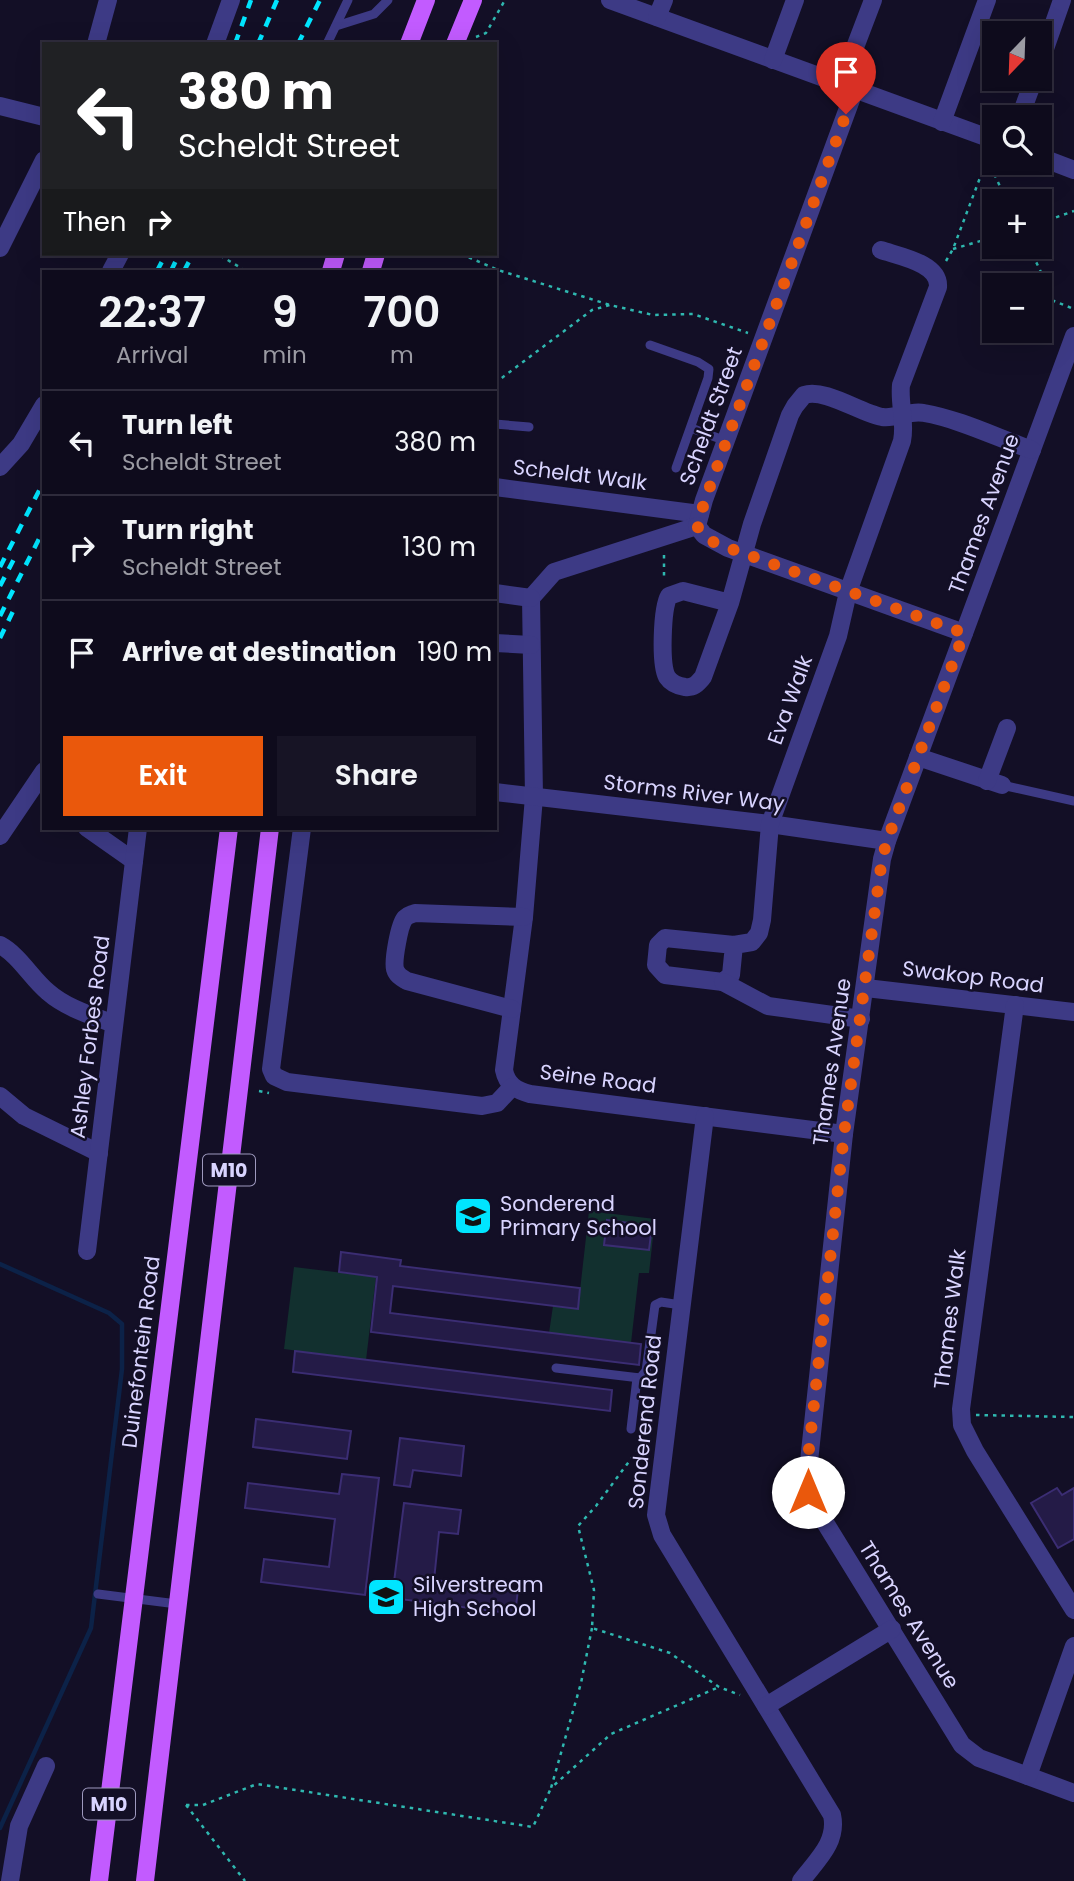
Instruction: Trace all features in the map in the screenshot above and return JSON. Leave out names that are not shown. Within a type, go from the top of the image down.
[{"type":"main road","points":[[410,42],[426,0]]},
{"type":"main road","points":[[455,42],[473,0]]},
{"type":"main road","name":"Duinefontein Road","points":[[99,1881],[229,830]]},
{"type":"main road","name":"M10","points":[[145,1881],[270,830]]},
{"type":"street","points":[[97,42],[108,0]]},
{"type":"street","points":[[216,42],[231,0]]},
{"type":"street","points":[[610,0],[660,8],[773,60],[982,136]]},
{"type":"street","points":[[773,60],[795,0]]},
{"type":"street","name":"Scheldt Street","points":[[698,520],[764,337],[848,86],[873,0]]},
{"type":"street","points":[[942,121],[987,0]]},
{"type":"street","points":[[1052,29],[1062,0]]},
{"type":"street","points":[[0,106],[42,116]]},
{"type":"street","points":[[1052,162],[1074,170]]},
{"type":"street","points":[[0,248],[42,164]]},
{"type":"street","points":[[881,250],[925,267],[936,275]]},
{"type":"street","name":"Eva Walk","points":[[734,945],[752,942],[759,933],[770,824],[838,636],[848,592],[902,441],[901,385],[938,287],[936,275]]},
{"type":"street","name":"Thames Avenue","points":[[1074,336],[1070,361],[1032,450],[887,841],[879,879],[844,1134],[807,1480],[813,1503],[962,1745],[979,1758],[1074,1793]]},
{"type":"street","points":[[730,603],[683,590],[670,596],[664,611],[664,658],[665,671],[673,683],[690,687],[697,685],[703,677],[730,603],[790,415],[800,398],[810,393],[817,394],[880,417],[892,418],[912,412],[936,415],[1032,450]]},
{"type":"street","points":[[0,467],[21,444],[42,408]]},
{"type":"street","name":"Scheldt Walk","points":[[497,487],[698,520]]},
{"type":"street","points":[[497,593],[531,598],[554,572],[698,520],[704,535],[715,543],[964,633]]},
{"type":"street","name":"Seine Road","points":[[531,598],[534,797],[506,1079],[512,1087],[530,1094],[844,1134]]},
{"type":"street","points":[[497,643],[531,645]]},
{"type":"street","points":[[918,757],[995,783],[1007,728]]},
{"type":"street","name":"Storms River Way","points":[[497,792],[770,824],[887,841]]},
{"type":"street","points":[[0,836],[37,793]]},
{"type":"street","points":[[90,830],[134,860]]},
{"type":"street","name":"Ashley Forbes Road","points":[[87,1251],[138,830]]},
{"type":"street","points":[[302,830],[271,1069],[274,1076],[287,1082],[482,1106],[496,1103],[512,1087]]},
{"type":"street","points":[[512,1009],[407,981],[400,978],[394,966],[402,921],[408,915],[415,913],[524,917]]},
{"type":"street","points":[[723,982],[731,975],[734,945],[675,938],[665,938],[658,945],[656,965],[665,975],[723,982],[768,1006],[861,1019]]},
{"type":"street","points":[[0,945],[12,953],[49,993],[79,1010],[114,1024]]},
{"type":"street","name":"Swakop Road","points":[[866,988],[1074,1012]]},
{"type":"street","name":"Thames Walk","points":[[1015,1005],[962,1415],[966,1436],[1074,1610]]},
{"type":"street","points":[[0,1097],[24,1116],[99,1153]]},
{"type":"street","name":"Sonderend Road","points":[[705,1116],[656,1516],[662,1535],[828,1808],[835,1826],[830,1843],[801,1881]]},
{"type":"street","points":[[766,1706],[892,1629]]},
{"type":"street","points":[[1028,1776],[1074,1646]]},
{"type":"street","points":[[10,1881],[19,1826],[46,1766]]},
{"type":"lane","points":[[328,42],[348,0]]},
{"type":"lane","points":[[336,26],[374,14],[384,7],[388,0]]},
{"type":"lane","points":[[650,345],[698,362],[709,369],[676,468]]},
{"type":"lane","points":[[497,424],[528,427]]},
{"type":"lane","points":[[691,428],[726,441]]},
{"type":"lane","points":[[995,783],[1074,801]]},
{"type":"lane","points":[[556,1368],[637,1378],[643,1376],[646,1371],[655,1305],[661,1302],[681,1305]]},
{"type":"lane","points":[[631,1429],[637,1378]]},
{"type":"lane","points":[[98,1594],[177,1604]]},
{"type":"path","points":[[475,37],[486,33],[505,0]]},
{"type":"path","points":[[936,275],[953,249],[982,172]]},
{"type":"path","points":[[1052,219],[1074,211]]},
{"type":"path","points":[[953,249],[982,241]]},
{"type":"path","points":[[221,256],[244,270]]},
{"type":"path","points":[[466,256],[498,270],[610,305],[653,315],[692,314],[764,337]]},
{"type":"path","points":[[1035,259],[1048,287],[1049,299],[1074,309]]},
{"type":"path","points":[[497,382],[592,310],[610,305]]},
{"type":"path","points":[[962,1415],[1074,1417]]},
{"type":"path","points":[[245,1881],[186,1805],[204,1805],[257,1784],[533,1826],[551,1788],[581,1682],[592,1628],[594,1590],[578,1525],[596,1506],[639,1448],[663,1454]]},
{"type":"path","points":[[592,1628],[670,1653],[719,1686],[766,1706]]},
{"type":"path","points":[[551,1788],[611,1734],[719,1686]]},
{"type":"green space","points":[[589,1211],[655,1219],[649,1273],[639,1273],[631,1343],[549,1333],[553,1306],[578,1308]]},
{"type":"green space","points":[[294,1267],[376,1277],[366,1360],[284,1349]]},
{"type":"building","points":[[607,1220],[652,1226],[649,1250],[604,1245]]},
{"type":"building","points":[[341,1252],[401,1260],[400,1266],[580,1288],[578,1309],[393,1286],[390,1313],[641,1344],[639,1365],[371,1332],[377,1277],[339,1272]]},
{"type":"building","points":[[295,1351],[612,1390],[610,1411],[293,1372]]},
{"type":"building","points":[[256,1419],[351,1431],[347,1459],[253,1447]]},
{"type":"building","points":[[400,1438],[464,1446],[461,1476],[413,1470],[410,1487],[394,1485]]},
{"type":"building","points":[[342,1474],[379,1478],[365,1595],[261,1582],[264,1559],[329,1567],[335,1519],[245,1508],[248,1483],[339,1494]]},
{"type":"building","points":[[1057,1488],[1062,1495],[1074,1488],[1074,1539],[1058,1548],[1031,1503]]},
{"type":"building","points":[[404,1503],[461,1510],[458,1534],[439,1532],[434,1580],[518,1590],[515,1614],[392,1598]]},
{"type":"waterway","points":[[0,1264],[109,1313],[122,1324],[122,1369],[91,1628],[0,1828]]},
{"type":"railway","points":[[236,42],[251,0]]},
{"type":"railway","points":[[259,42],[277,0]]},
{"type":"railway","points":[[299,42],[320,0]]},
{"type":"railway","points":[[158,270],[165,256]]},
{"type":"railway","points":[[171,270],[178,256]]},
{"type":"railway","points":[[185,270],[192,256]]},
{"type":"railway","points":[[0,567],[42,485]]},
{"type":"railway","points":[[0,616],[42,533]]},
{"type":"railway","points":[[0,586],[14,559]]},
{"type":"railway","points":[[0,638],[15,607]]},
{"type":"place","name":"Sonderend Primary School","points":[[473,1216]]},
{"type":"place","name":"Silverstream High School","points":[[386,1597]]},
{"type":"route","points":[[808,1492],[807,1467],[844,1134],[882,859],[964,633],[715,543],[697,526],[846,114]]}]
